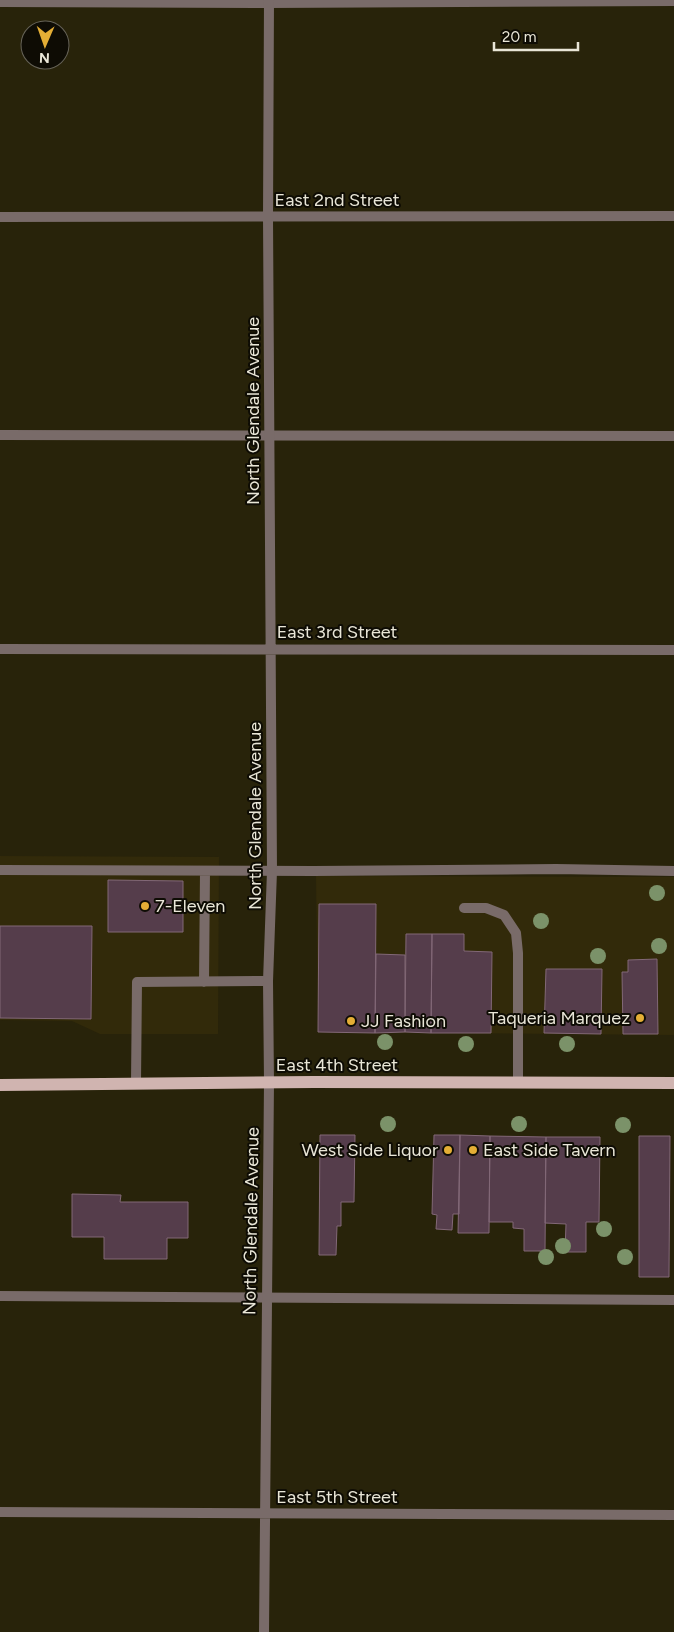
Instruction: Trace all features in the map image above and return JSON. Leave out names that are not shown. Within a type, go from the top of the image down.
[{"type":"main road","name":"East 4th Street","points":[[0,1085],[269,1082],[674,1083]]},
{"type":"street","points":[[0,2],[674,0]]},
{"type":"street","name":"North Glendale Avenue","points":[[264,1632],[269,1082],[268,981],[272,871],[268,217],[269,2]]},
{"type":"street","name":"East 2nd Street","points":[[0,217],[674,216]]},
{"type":"street","points":[[0,435],[674,436]]},
{"type":"street","name":"East 3rd Street","points":[[0,648],[674,650]]},
{"type":"street","points":[[0,870],[556,869],[674,871]]},
{"type":"street","points":[[204,982],[205,871]]},
{"type":"street","points":[[464,908],[486,908],[504,915],[516,933],[518,953],[518,1083]]},
{"type":"street","points":[[136,1083],[137,982],[268,981]]},
{"type":"street","points":[[0,1296],[674,1300]]},
{"type":"street","name":"East 5th Street","points":[[0,1512],[674,1515]]},
{"type":"shaded area","points":[[0,856],[219,857],[218,1034],[100,1034],[72,1021],[0,1020]]},
{"type":"shaded area","points":[[316,876],[674,877],[674,1035],[318,1032]]},
{"type":"building","name":"7-Eleven","points":[[108,880],[183,881],[183,932],[108,932]]},
{"type":"building","points":[[319,904],[376,904],[375,1033],[318,1032]]},
{"type":"building","points":[[0,926],[92,926],[91,1019],[0,1018]]},
{"type":"building","points":[[406,934],[432,934],[431,1033],[405,1032]]},
{"type":"building","points":[[432,934],[464,934],[464,951],[492,952],[491,1033],[431,1033]]},
{"type":"building","points":[[376,954],[405,955],[405,1032],[375,1033]]},
{"type":"building","points":[[657,959],[658,1034],[623,1034],[622,972],[628,972],[628,960]]},
{"type":"building","points":[[546,969],[602,969],[601,1034],[544,1033]]},
{"type":"building","points":[[320,1135],[355,1135],[354,1202],[341,1202],[341,1226],[337,1226],[336,1255],[319,1255]]},
{"type":"building","points":[[434,1135],[460,1135],[459,1214],[453,1214],[452,1230],[436,1229],[437,1215],[432,1214]]},
{"type":"building","points":[[460,1135],[490,1136],[489,1233],[458,1233]]},
{"type":"building","points":[[490,1136],[546,1137],[545,1251],[524,1251],[524,1229],[513,1228],[513,1222],[489,1222]]},
{"type":"building","points":[[639,1136],[670,1136],[669,1277],[639,1277]]},
{"type":"building","points":[[546,1137],[600,1137],[599,1222],[586,1222],[586,1252],[565,1252],[566,1224],[545,1223]]},
{"type":"building","points":[[72,1194],[121,1195],[120,1202],[188,1202],[188,1238],[167,1238],[167,1259],[104,1259],[104,1237],[72,1237]]},
{"type":"place","name":"7-Eleven","points":[[145,906]]},
{"type":"place","name":"Taqueria Marquez","points":[[640,1018]]},
{"type":"place","name":"JJ Fashion","points":[[351,1021]]},
{"type":"place","name":"West Side Liquor","points":[[448,1150]]},
{"type":"place","name":"East Side Tavern","points":[[473,1150]]}]
